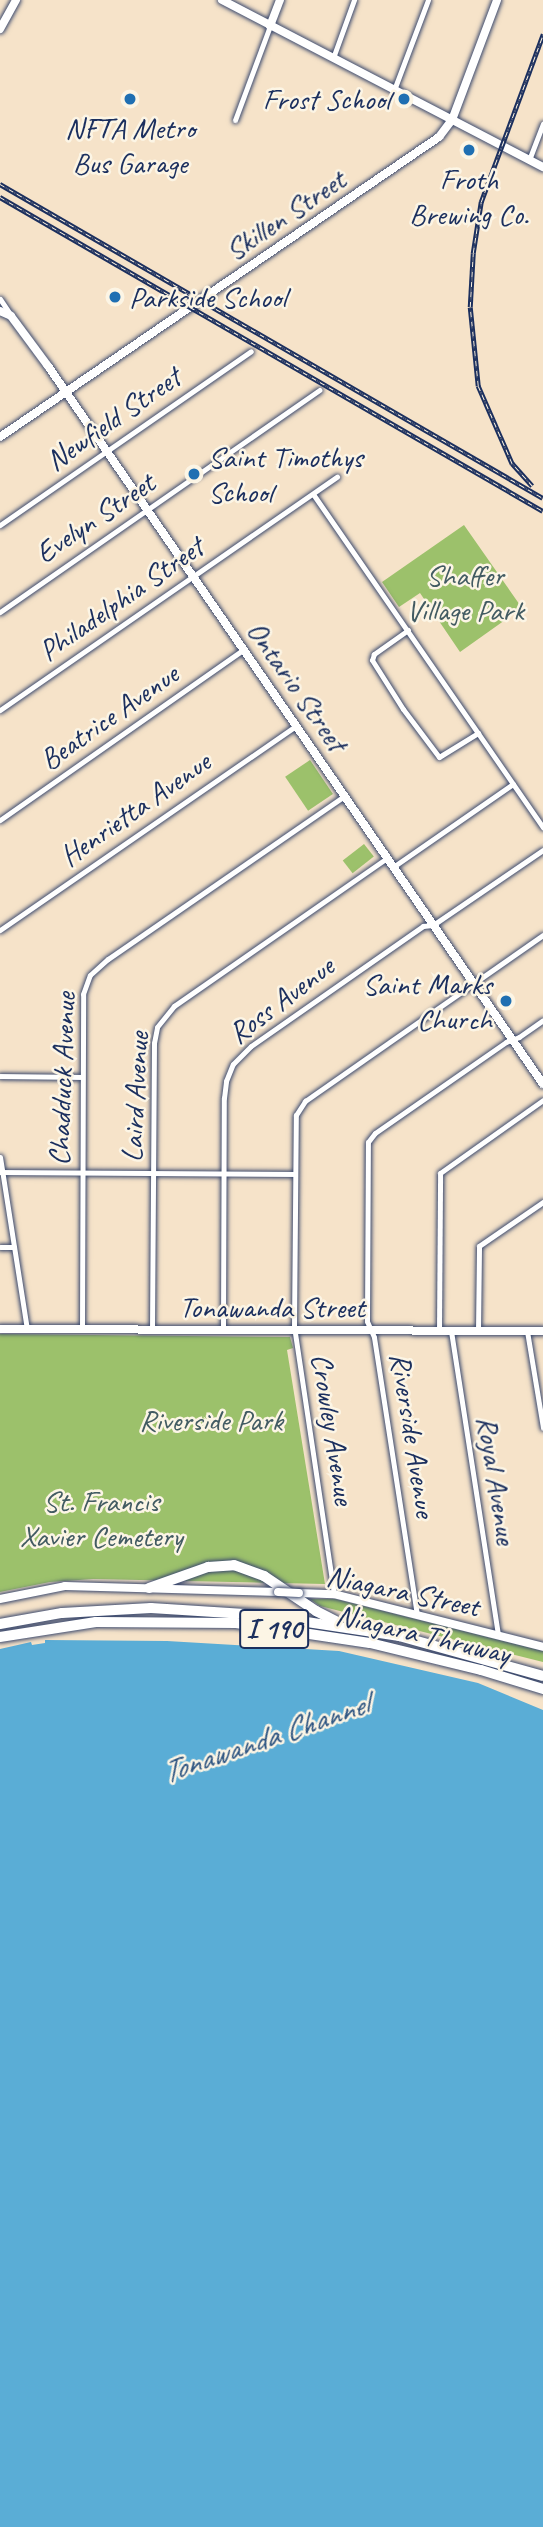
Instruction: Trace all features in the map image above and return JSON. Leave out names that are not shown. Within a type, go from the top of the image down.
[{"type":"highway","points":[[149,1588],[208,1567],[234,1565],[264,1576],[316,1611],[349,1626]]},
{"type":"highway","name":"Niagara Thruway","points":[[0,1624],[62,1613],[152,1608],[261,1615],[349,1626],[438,1645],[543,1676]]},
{"type":"highway","name":"Niagara Thruway","points":[[0,1637],[96,1622],[236,1623],[369,1643],[481,1670],[543,1689]]},
{"type":"street","points":[[0,29],[16,0]]},
{"type":"street","points":[[222,0],[543,167]]},
{"type":"street","points":[[235,120],[280,0]]},
{"type":"street","points":[[333,58],[354,0]]},
{"type":"street","points":[[394,90],[428,0]]},
{"type":"street","points":[[452,120],[496,0]]},
{"type":"street","name":"Skillen Street","points":[[1,435],[439,137],[452,120]]},
{"type":"street","points":[[529,160],[543,124]]},
{"type":"street","name":"Ontario Street","points":[[0,299],[543,1084]]},
{"type":"street","name":"Ontario Street","points":[[0,311],[11,316]]},
{"type":"street","name":"Newfield Street","points":[[0,525],[251,351]]},
{"type":"street","name":"Evelyn Street","points":[[0,612],[320,390]]},
{"type":"street","name":"Philadelphia Street","points":[[0,710],[337,477]]},
{"type":"street","points":[[313,494],[543,827]]},
{"type":"street","points":[[408,631],[372,657],[373,663],[403,709],[439,757],[478,733]]},
{"type":"street","name":"Beatrice Avenue","points":[[0,820],[243,650]]},
{"type":"street","name":"Henrietta Avenue","points":[[0,930],[296,726]]},
{"type":"street","points":[[393,867],[513,784]]},
{"type":"street","name":"Chadduck Avenue","points":[[82,1329],[83,994],[94,970],[344,796]]},
{"type":"street","name":"Ross Avenue","points":[[223,1329],[224,1089],[238,1057],[423,926],[433,925],[543,850]]},
{"type":"street","name":"Laird Avenue","points":[[152,1330],[154,1043],[162,1019],[174,1006],[387,858]]},
{"type":"street","name":"Crowley Avenue","points":[[334,1594],[295,1330],[295,1123],[305,1101],[543,935]]},
{"type":"street","name":"Riverside Avenue","points":[[417,1615],[371,1329],[367,1321],[368,1142],[375,1133],[543,1020]]},
{"type":"street","points":[[0,1076],[82,1077]]},
{"type":"street","points":[[439,1331],[440,1173],[543,1100]]},
{"type":"street","points":[[0,1157],[27,1329]]},
{"type":"street","points":[[1,1172],[295,1174]]},
{"type":"street","points":[[478,1331],[479,1246],[543,1202]]},
{"type":"street","points":[[0,1247],[14,1247]]},
{"type":"street","name":"Tonawanda Street","points":[[0,1329],[543,1331]]},
{"type":"street","name":"Royal Avenue","points":[[451,1331],[498,1635]]},
{"type":"street","points":[[527,1331],[543,1428]]},
{"type":"street","name":"Niagara Street","points":[[0,1599],[65,1586],[334,1594],[543,1647]]},
{"type":"green space","name":"Shaffer Village Park","points":[[464,525],[522,608],[460,652],[420,593],[399,607],[382,582]]},
{"type":"green space","points":[[310,760],[333,794],[308,811],[285,777]]},
{"type":"green space","points":[[364,844],[374,857],[353,873],[343,861]]},
{"type":"green space","name":"Riverside Park","points":[[0,1334],[290,1337],[293,1348],[287,1350],[325,1584],[93,1579],[50,1582],[0,1592]]},
{"type":"green space","points":[[310,1599],[335,1599],[543,1651],[543,1662],[320,1606]]},
{"type":"water","name":"Tonawanda Channel","points":[[45,1640],[167,1641],[339,1651],[478,1683],[543,1710],[543,2527],[0,2527],[0,1649],[31,1642],[32,1645],[45,1643]]},
{"type":"railway","points":[[532,486],[512,464],[478,386],[470,307],[473,253],[481,202],[543,34]]},
{"type":"railway","points":[[0,184],[543,498]]},
{"type":"railway","points":[[0,197],[543,511]]},
{"type":"place","name":"NFTA Metro Bus Garage","points":[[130,99]]},
{"type":"place","name":"Frost School","points":[[404,99]]},
{"type":"place","name":"Froth Brewing Co.","points":[[469,150]]},
{"type":"place","name":"Parkside School","points":[[115,297]]},
{"type":"place","name":"Saint Timothys School","points":[[194,474]]},
{"type":"place","name":"Saint Marks Church","points":[[506,1001]]},
{"type":"park label","name":"St. Francis Xavier Cemetery","points":[[101,1518]]}]
